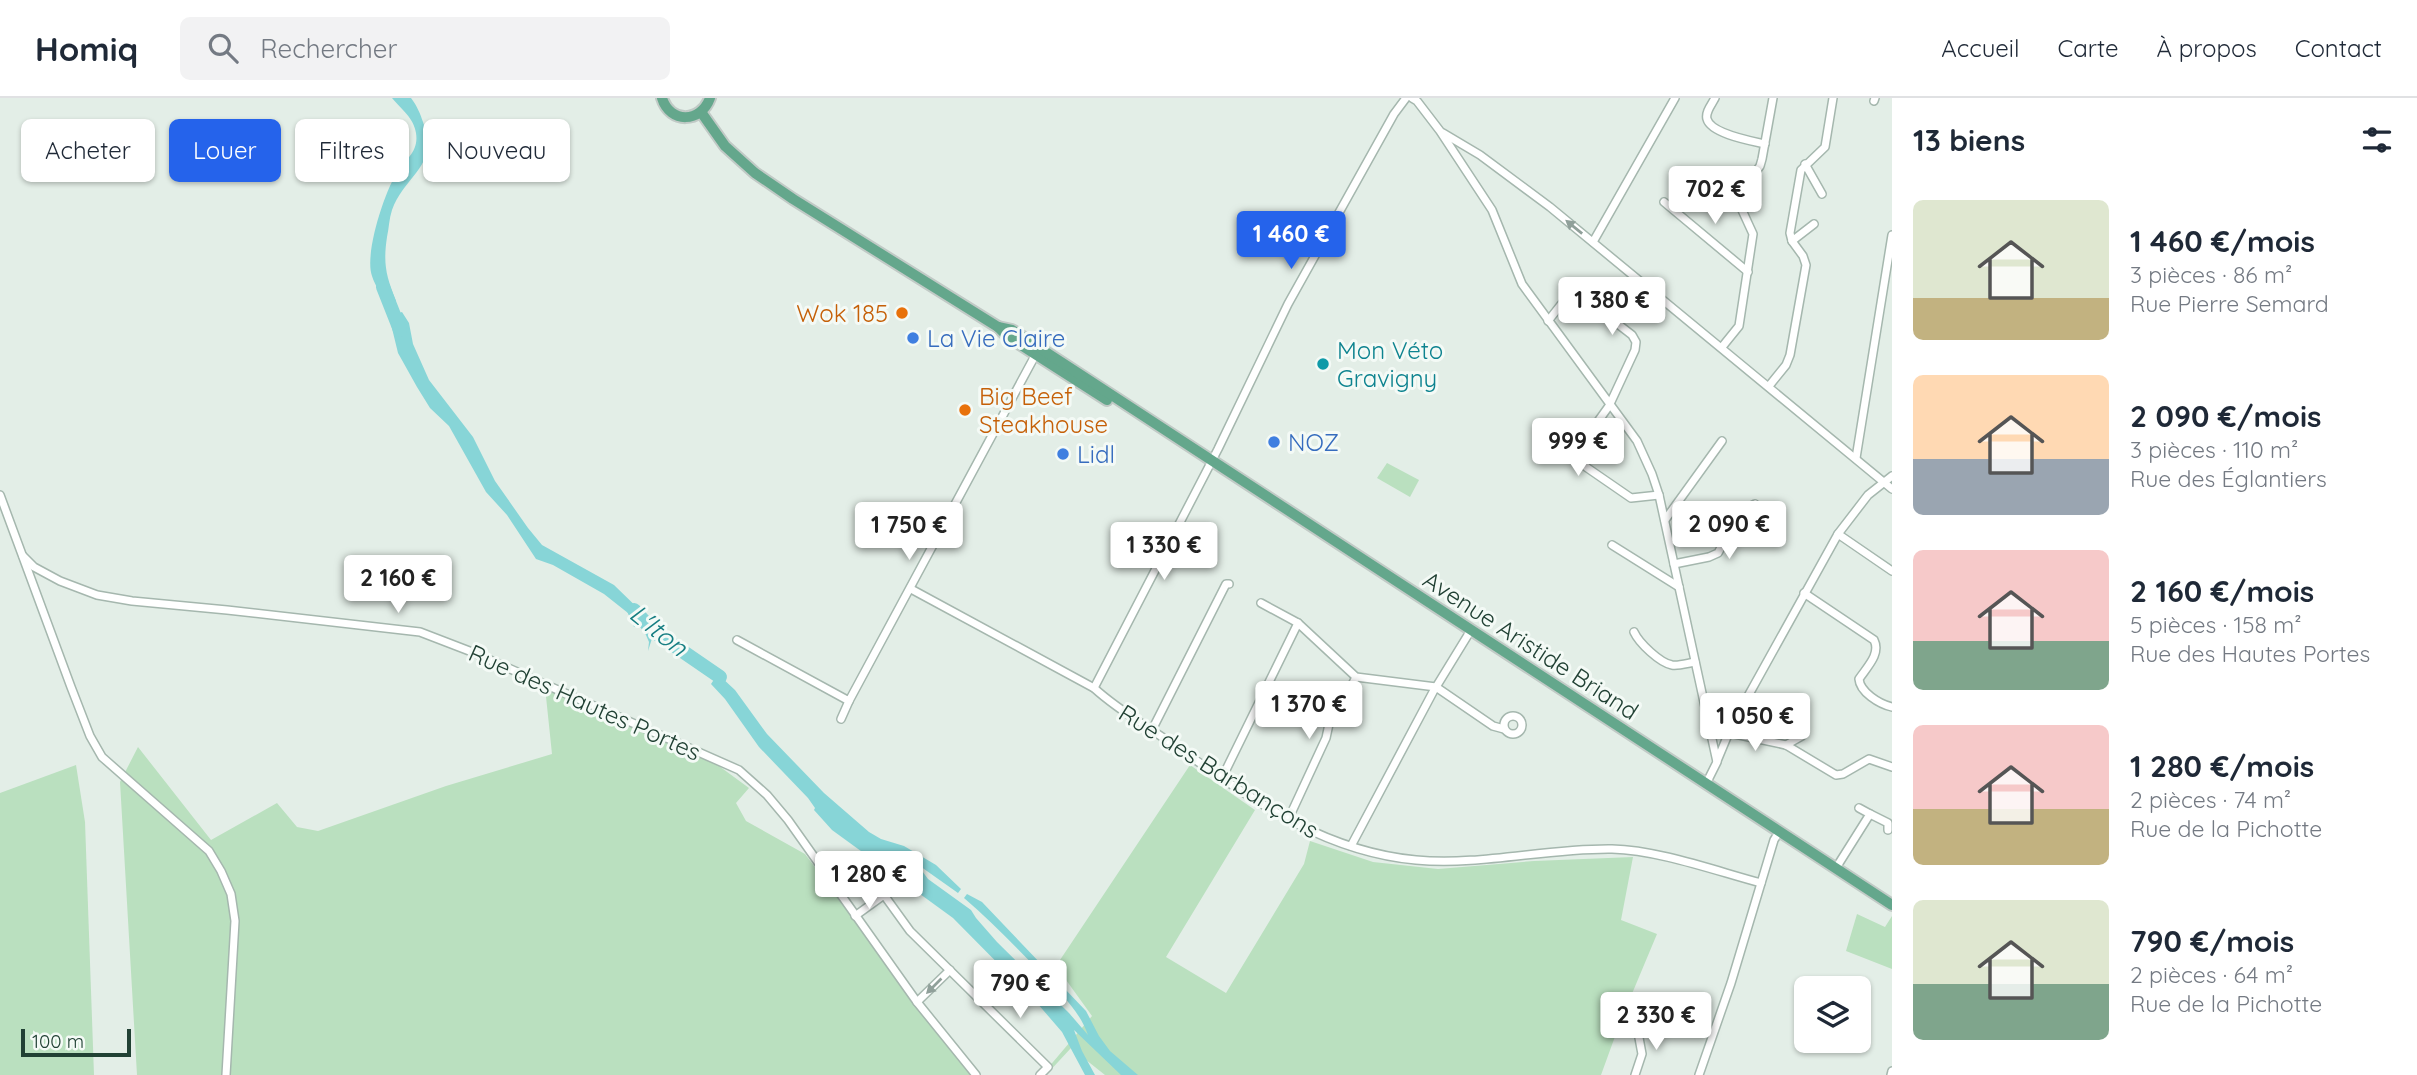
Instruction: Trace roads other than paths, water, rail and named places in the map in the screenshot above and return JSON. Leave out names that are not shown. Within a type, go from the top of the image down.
[{"type":"main road","points":[[662,98],[667,109],[680,117],[695,116],[710,98]]},
{"type":"main road","name":"Avenue Aristide Briand","points":[[701,112],[725,146],[754,173],[793,199],[1254,489],[1892,905]]},
{"type":"street","points":[[1094,688],[1288,304],[1394,114],[1406,98]]},
{"type":"street","points":[[1412,98],[1440,131],[1492,210],[1522,284],[1637,441],[1649,467],[1665,520],[1717,762]]},
{"type":"street","points":[[1593,242],[1675,98]]},
{"type":"street","points":[[1715,98],[1707,113],[1709,124],[1734,137],[1765,144]]},
{"type":"street","points":[[1722,347],[1739,326],[1753,234],[1742,210],[1747,184],[1760,166],[1773,98]]},
{"type":"street","points":[[1769,386],[1786,365],[1790,355],[1805,265],[1790,233],[1801,170],[1825,146],[1833,98]]},
{"type":"street","points":[[1440,131],[1480,155],[1550,207],[1892,489]]},
{"type":"street","points":[[1805,164],[1822,194]]},
{"type":"street","points":[[1664,202],[1748,272]]},
{"type":"street","points":[[1793,240],[1814,224]]},
{"type":"street","points":[[1856,458],[1892,235]]},
{"type":"street","points":[[1548,321],[1571,292],[1575,291],[1632,335],[1636,342],[1635,350],[1609,406],[1580,448],[1586,467],[1631,498],[1659,495]]},
{"type":"street","points":[[841,719],[1037,352]]},
{"type":"street","points":[[1665,520],[1722,441]]},
{"type":"street","points":[[1707,782],[1730,733],[1838,534],[1868,495],[1892,477]]},
{"type":"street","points":[[0,495],[80,711],[102,757],[209,851],[222,871],[231,894],[235,922],[226,1075]]},
{"type":"street","points":[[1674,564],[1718,553],[1741,512],[1755,504]]},
{"type":"street","points":[[1838,534],[1892,571]]},
{"type":"street","points":[[1612,545],[1679,587]]},
{"type":"street","name":"Rue des Hautes Portes","points":[[23,556],[34,567],[51,576],[97,595],[393,628],[430,635],[739,770],[767,795],[788,820],[917,1002],[976,1075]]},
{"type":"street","points":[[1152,730],[1226,584],[1229,584]]},
{"type":"street","name":"Rue des Barbançons","points":[[911,589],[1094,688],[1115,708],[1314,834],[1403,858],[1440,862],[1614,849],[1696,865],[1761,883]]},
{"type":"street","points":[[1804,593],[1874,640],[1876,653],[1859,679],[1859,684],[1861,689],[1886,706],[1892,707]]},
{"type":"street","points":[[1261,603],[1298,624],[1356,677],[1436,687],[1493,726],[1504,729]]},
{"type":"street","points":[[1222,778],[1298,624]]},
{"type":"street","points":[[1351,846],[1436,687],[1471,630]]},
{"type":"street","points":[[1634,632],[1638,642],[1665,663],[1673,665],[1695,662]]},
{"type":"street","points":[[737,640],[849,701]]},
{"type":"street","points":[[1288,820],[1326,738],[1329,724],[1356,677]]},
{"type":"street","points":[[1786,745],[1802,736],[1805,725],[1803,722]]},
{"type":"street","points":[[1730,733],[1786,745],[1836,775],[1843,774],[1869,759],[1892,766]]},
{"type":"street","points":[[1859,807],[1888,823],[1888,830]]},
{"type":"street","points":[[1836,868],[1870,814]]},
{"type":"street","points":[[1699,1075],[1731,983],[1774,840],[1779,832]]},
{"type":"street","points":[[855,916],[884,895],[910,931],[1048,1067],[1040,1075]]},
{"type":"street","points":[[917,1002],[950,970]]},
{"type":"street","points":[[1635,1075],[1642,1054],[1637,1027]]},
{"type":"water","points":[[392,98],[411,98],[423,122],[423,162],[409,182],[409,157],[416,145],[416,133],[407,114]]},
{"type":"water","points":[[392,182],[409,182],[391,213],[385,263],[396,301],[387,305],[372,276],[370,266],[373,238]]},
{"type":"water","points":[[402,312],[409,323],[413,344],[429,380],[473,437],[495,481],[528,528],[542,545],[614,585],[649,619],[646,625],[656,626],[648,651],[649,642],[642,626],[634,627],[628,613],[604,594],[553,565],[536,559],[507,515],[486,492],[449,426],[430,408],[398,353],[389,316]]},
{"type":"water","points":[[706,663],[735,690],[767,734],[824,793],[869,832],[904,846],[936,865],[961,889],[958,893],[917,864],[928,879],[971,910],[997,942],[1088,1035],[1079,1017],[1060,992],[964,898],[967,894],[982,902],[1086,1011],[1110,1051],[1138,1075],[1121,1075],[1074,1030],[1095,1075],[1085,1075],[1062,1032],[953,918],[832,830],[814,810],[808,798],[759,747],[711,684],[715,678],[703,668]]},
{"type":"waterway","name":"L'Iton","points":[[383,287],[400,330]]},
{"type":"waterway","name":"L'Iton","points":[[634,610],[653,631],[720,677]]},
{"type":"place","name":"Wok 185","points":[[902,313]]},
{"type":"place","name":"La Vie Claire","points":[[913,338]]},
{"type":"place","name":"Mon Véto Gravigny","points":[[1323,364]]},
{"type":"place","name":"Big Beef Steakhouse","points":[[965,410]]},
{"type":"place","name":"NOZ","points":[[1274,442]]},
{"type":"place","name":"Lidl","points":[[1063,454]]}]
